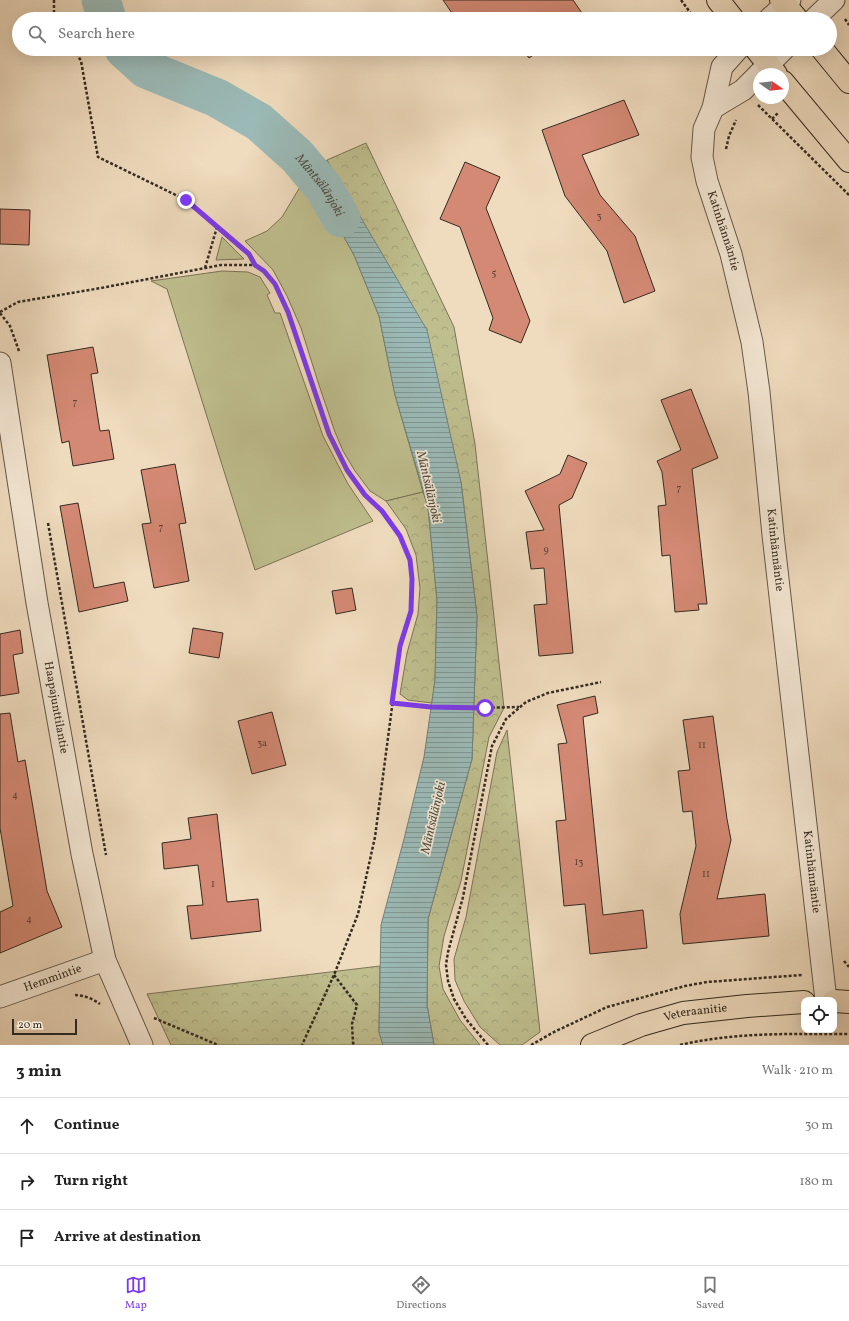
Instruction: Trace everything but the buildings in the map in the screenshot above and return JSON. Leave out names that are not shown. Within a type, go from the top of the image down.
[{"type":"main road","points":[[718,0],[727,12]]},
{"type":"main road","points":[[828,56],[849,82]]},
{"type":"main road","points":[[789,89],[849,161]]},
{"type":"main road","points":[[837,1001],[849,1002]]},
{"type":"main road","name":"Veteraanitie","points":[[592,1045],[641,1025],[683,1013],[801,1002]]},
{"type":"street","points":[[821,12],[834,0]]},
{"type":"street","points":[[779,12],[788,6]]},
{"type":"street","name":"Katinhännäntie","points":[[732,56],[722,67],[714,108],[704,130],[702,157],[706,181],[731,254],[752,342],[759,392],[773,535],[826,997]]},
{"type":"street","points":[[714,108],[743,90],[776,56]]},
{"type":"street","name":"Haapajunttilantie","points":[[0,363],[37,603],[82,854],[105,960],[142,1045]]},
{"type":"street","name":"Hemmintie","points":[[0,997],[105,960]]},
{"type":"path","points":[[54,0],[54,12]]},
{"type":"path","points":[[681,0],[690,12]]},
{"type":"path","points":[[78,56],[81,61],[98,157],[186,200],[249,254],[255,265],[264,271],[275,284],[288,312],[329,434],[347,470],[365,495],[382,511],[400,536],[410,560],[412,579],[411,611],[400,646],[375,837],[362,898],[358,914],[334,975],[302,1045]]},
{"type":"path","points":[[743,90],[849,195]]},
{"type":"path","points":[[205,268],[217,227]]},
{"type":"path","points":[[19,354],[18,346],[10,326],[0,313],[18,302],[221,265],[255,265]]},
{"type":"path","points":[[48,519],[107,858]]},
{"type":"path","points":[[488,1045],[466,1019],[454,999],[448,981],[446,966],[448,952],[463,897],[492,746],[506,719],[526,702],[548,693],[601,682]]},
{"type":"path","points":[[392,703],[485,708],[520,707]]},
{"type":"path","points":[[334,975],[357,1005],[352,1024],[353,1043],[355,1045]]},
{"type":"path","points":[[68,995],[81,995],[95,1000],[100,1005]]},
{"type":"path","points":[[155,1024],[152,1017],[218,1045]]},
{"type":"path","points":[[680,1045],[732,1036],[775,1034],[849,1034]]},
{"type":"green space","points":[[366,143],[454,327],[475,444],[504,708],[489,737],[461,881],[444,936],[439,966],[443,989],[460,1020],[480,1045],[434,1045],[427,1005],[428,919],[472,759],[477,616],[461,482],[327,160]]},
{"type":"green space","points":[[303,182],[329,210],[354,255],[379,316],[395,395],[423,492],[386,501],[370,491],[355,471],[343,451],[335,432],[301,328],[287,296],[273,270],[245,241],[267,231],[282,217]]},
{"type":"green space","points":[[222,237],[244,259],[216,260]]},
{"type":"green space","points":[[222,271],[248,272],[260,277],[270,293],[267,295],[275,313],[280,313],[323,436],[348,484],[373,521],[255,570],[167,289],[151,281]]},
{"type":"green space","points":[[423,492],[428,507],[437,600],[435,680],[432,703],[408,700],[400,694],[407,653],[418,614],[420,588],[416,555],[406,529],[386,501]]},
{"type":"green space","points":[[507,730],[540,1032],[522,1045],[500,1045],[480,1027],[464,1001],[455,980],[454,959],[466,917],[497,752]]},
{"type":"green space","points":[[380,966],[379,1032],[383,1045],[171,1045],[147,994]]},
{"type":"water","points":[[327,160],[427,330],[461,482],[477,616],[472,759],[428,919],[427,1005],[434,1045],[383,1045],[379,1032],[381,925],[424,757],[435,680],[437,600],[428,507],[395,395],[379,316],[354,255],[329,210],[303,182]]},
{"type":"waterway","name":"Mäntsälänjoki","points":[[101,0],[105,12]]},
{"type":"waterway","name":"Mäntsälänjoki","points":[[132,56],[146,69],[217,98],[259,122],[297,156],[324,188],[341,218]]},
{"type":"route","points":[[186,200],[249,254],[255,265],[264,271],[275,284],[288,312],[329,434],[347,470],[365,495],[382,511],[400,536],[410,560],[412,579],[411,611],[400,646],[392,703],[431,707],[473,709],[485,708]]}]
